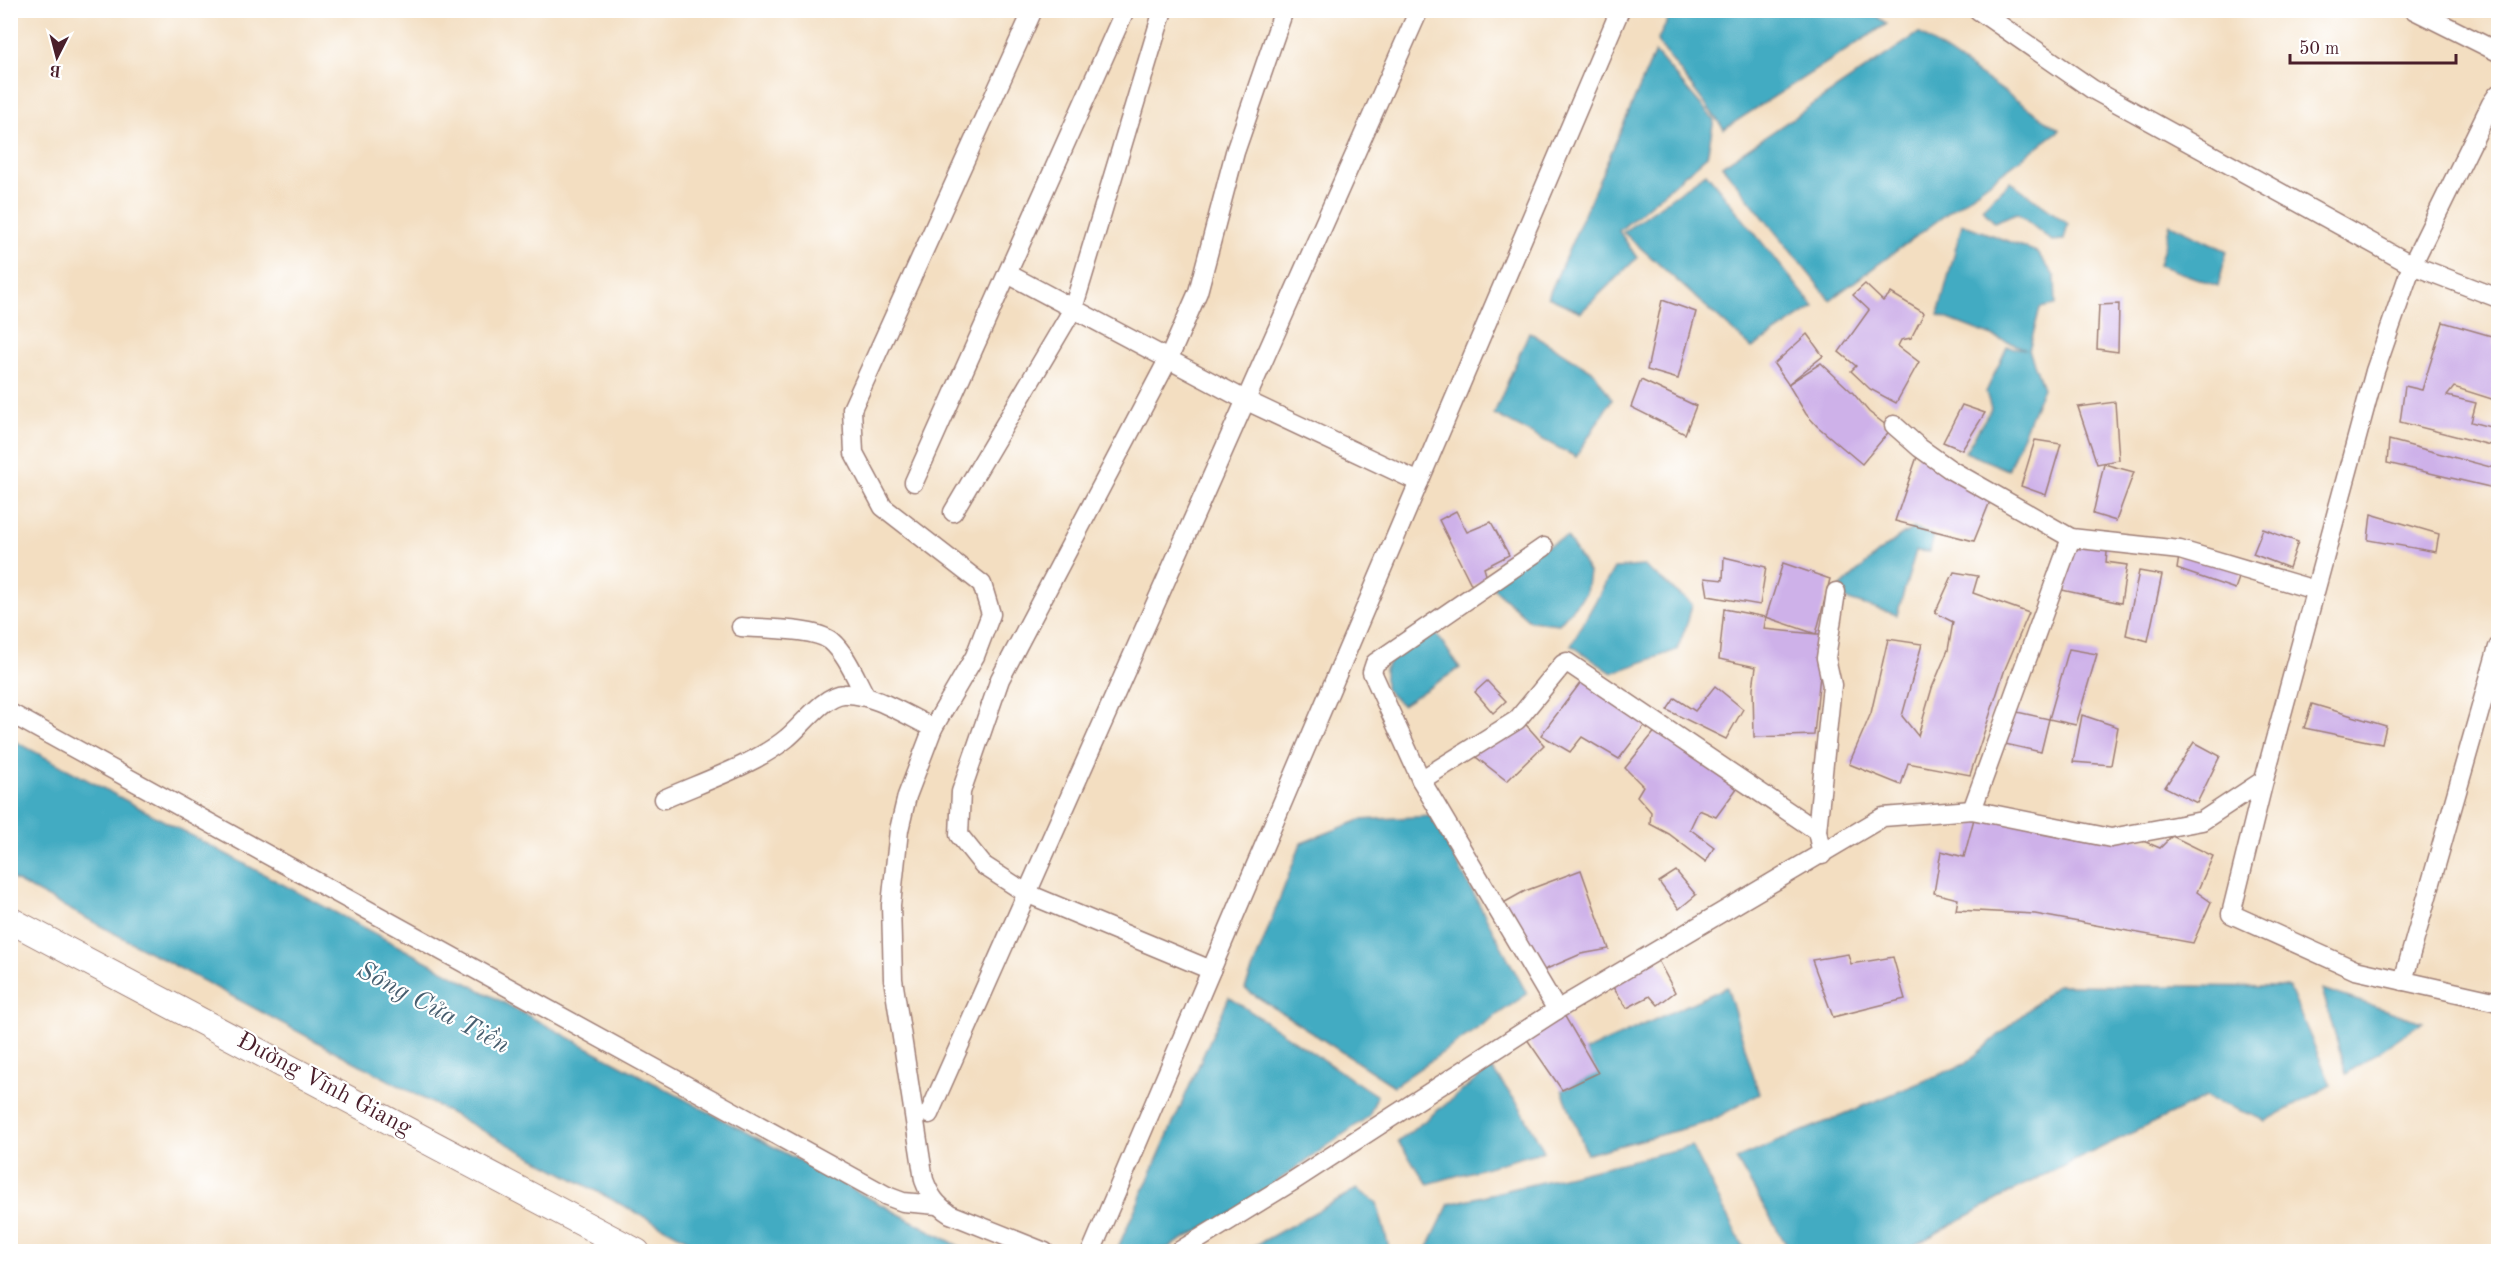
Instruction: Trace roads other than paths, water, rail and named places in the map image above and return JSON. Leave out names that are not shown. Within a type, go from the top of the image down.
[{"type":"street","points":[[1033,10],[852,409],[854,453],[883,507],[982,584],[991,614],[975,656],[933,728],[902,814],[891,906],[893,979],[924,1180],[928,1193],[937,1205],[950,1214],[1045,1251]]},
{"type":"street","points":[[914,482],[1125,10]]},
{"type":"street","points":[[953,512],[1073,309],[1163,10]]},
{"type":"street","points":[[1211,970],[1026,893],[983,866],[959,836],[961,792],[1000,679],[1169,358],[1198,292],[1235,152],[1284,10]]},
{"type":"street","points":[[929,1114],[1419,10]]},
{"type":"street","points":[[1091,1251],[1620,10]]},
{"type":"street","points":[[1978,10],[2092,88],[2412,265],[2499,298]]},
{"type":"street","points":[[2414,10],[2499,52]]},
{"type":"street","points":[[2499,94],[2491,104],[2412,265],[2375,371],[2264,780],[2231,914],[2355,970],[2499,1002]]},
{"type":"street","points":[[1008,274],[1247,401],[1419,482]]},
{"type":"street","points":[[1894,425],[1920,448],[1951,470],[2071,538],[2180,550],[2315,590]]},
{"type":"street","points":[[1972,810],[2071,538]]},
{"type":"street","points":[[1544,547],[1375,663],[1372,668],[1421,780],[1557,1010]]},
{"type":"street","points":[[1822,855],[1817,831],[1832,686],[1826,658],[1836,592]]},
{"type":"street","points":[[741,627],[816,634],[831,640],[840,651],[866,697]]},
{"type":"street","points":[[2403,981],[2499,646]]},
{"type":"street","points":[[1421,780],[1517,720],[1567,662],[1817,831]]},
{"type":"street","points":[[664,799],[767,751],[787,739],[835,695],[857,694],[866,697],[933,728]]},
{"type":"street","points":[[10,713],[887,1196],[903,1202],[937,1205]]},
{"type":"street","points":[[1178,1251],[1293,1181],[1557,1010],[1883,817],[1972,810],[2111,838],[2202,820],[2264,780]]},
{"type":"street","name":"Đường Vĩnh Giang","points":[[10,920],[637,1251]]},
{"type":"water","points":[[1673,11],[1870,11],[1887,24],[1724,129],[1657,41]]},
{"type":"water","points":[[1919,33],[2060,130],[1830,300],[1722,166]]},
{"type":"water","points":[[1655,52],[1714,120],[1707,156],[1619,231],[1637,258],[1581,312],[1548,297]]},
{"type":"water","points":[[1706,173],[1814,307],[1752,348],[1623,232]]},
{"type":"water","points":[[2010,181],[2068,224],[2064,240],[2052,241],[2017,213],[1994,222],[1982,208]]},
{"type":"water","points":[[1962,224],[2037,252],[2055,277],[2056,305],[2040,308],[2029,350],[2043,388],[2008,470],[1965,452],[1991,409],[1986,392],[2007,347],[2026,349],[1938,315]]},
{"type":"water","points":[[2170,224],[2227,251],[2218,286],[2159,265]]},
{"type":"water","points":[[1529,332],[1594,372],[1612,399],[1576,457],[1494,414]]},
{"type":"water","points":[[1913,528],[1934,536],[1930,552],[1916,551],[1897,615],[1836,596],[1836,592],[1863,566]]},
{"type":"water","points":[[1567,537],[1589,572],[1586,593],[1559,624],[1530,621],[1490,585],[1544,547]]},
{"type":"water","points":[[1644,566],[1692,604],[1688,621],[1677,650],[1612,673],[1571,645],[1614,568]]},
{"type":"water","points":[[1433,629],[1460,668],[1402,705],[1385,689],[1385,669],[1396,651]]},
{"type":"water","name":"Sông Cửa Tiền","points":[[10,739],[968,1251],[708,1251],[11,878]]},
{"type":"water","points":[[1432,816],[1527,994],[1394,1086],[1245,989],[1301,843],[1360,820]]},
{"type":"water","points":[[2057,985],[2289,987],[2331,1085],[2266,1121],[2206,1097],[2022,1186],[1904,1251],[1790,1251],[1736,1159],[1965,1064]]},
{"type":"water","points":[[1727,987],[1759,1094],[1709,1122],[1587,1154],[1562,1090],[1597,1073],[1585,1051]]},
{"type":"water","points":[[2322,989],[2422,1022],[2346,1074]]},
{"type":"water","points":[[1229,997],[1377,1096],[1369,1116],[1237,1210],[1167,1248],[1116,1252]]},
{"type":"water","points":[[1491,1068],[1520,1107],[1544,1151],[1428,1184],[1398,1142]]},
{"type":"water","points":[[1692,1146],[1745,1251],[1426,1251],[1449,1204]]},
{"type":"water","points":[[1357,1189],[1377,1203],[1390,1251],[1245,1251]]}]
